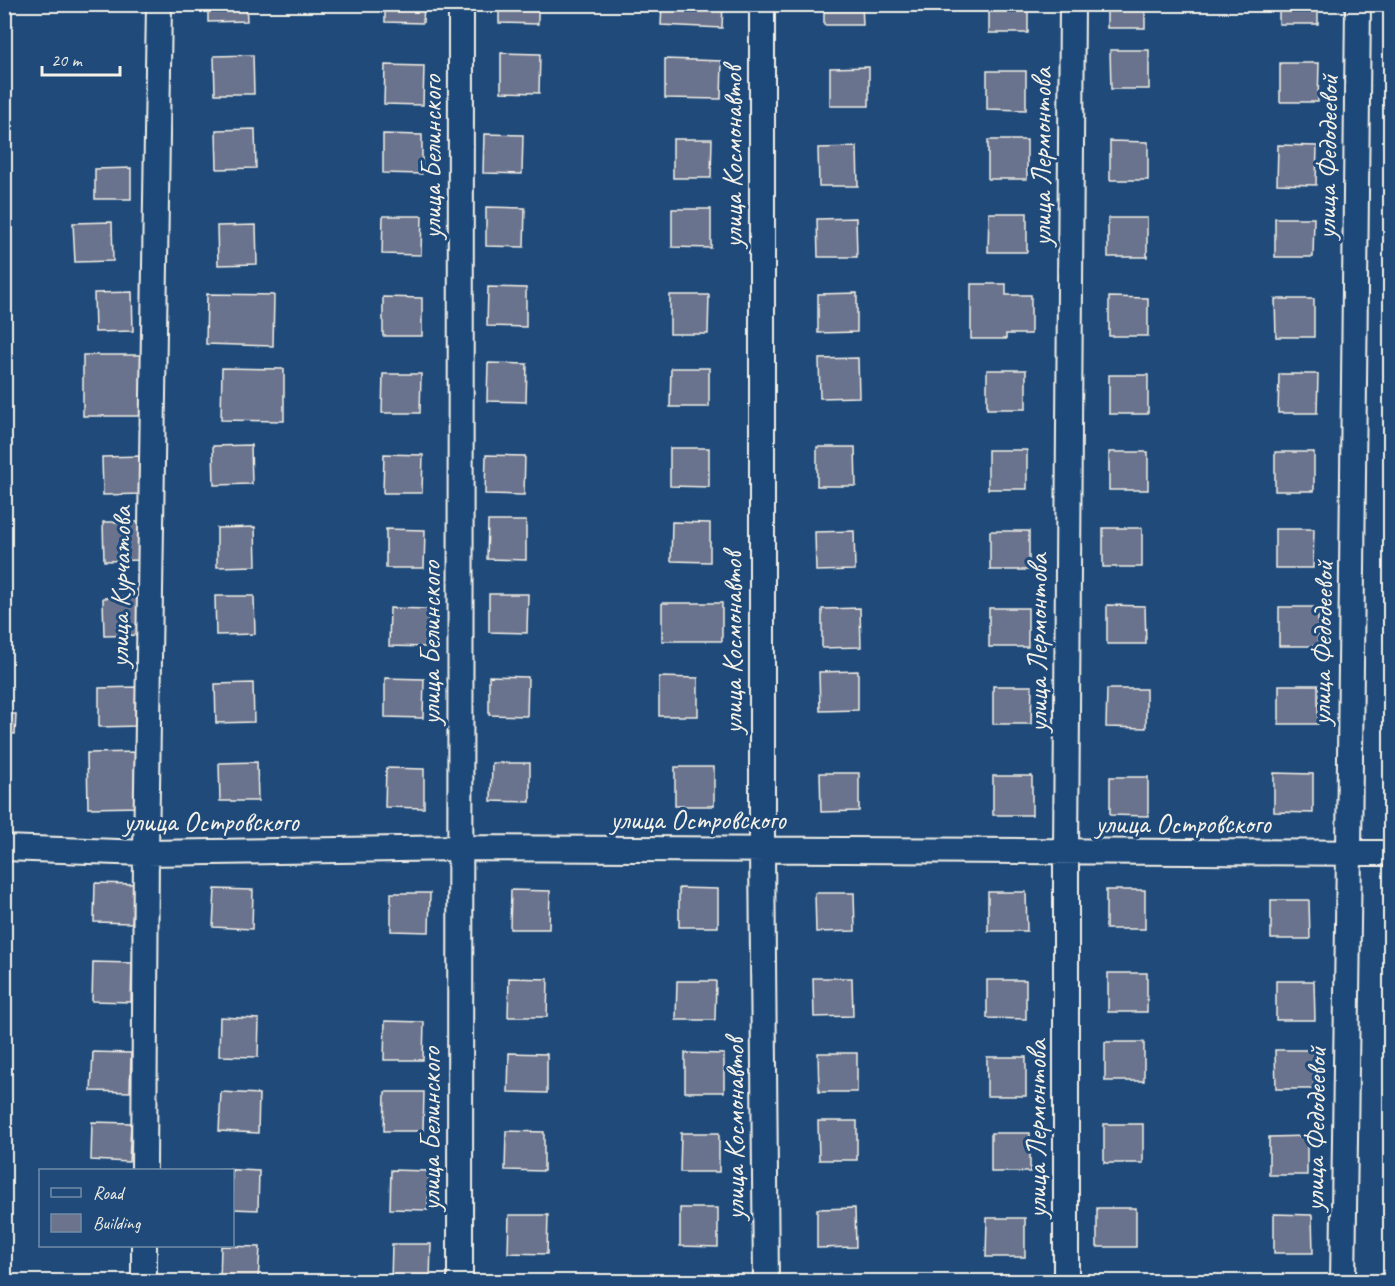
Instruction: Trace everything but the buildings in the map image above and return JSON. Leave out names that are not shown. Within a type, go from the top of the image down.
[{"type":"street","name":"улица Курчатова","points":[[144,1169],[146,853],[159,4]]},
{"type":"street","name":"улица Белинского","points":[[460,1281],[461,4]]},
{"type":"street","name":"улица Космонавтов","points":[[762,4],[762,850],[766,1281]]},
{"type":"street","name":"улица Лермонтова","points":[[1066,1281],[1066,852],[1072,4]]},
{"type":"street","name":"улица Федодеевой","points":[[1343,1281],[1358,4]]},
{"type":"street","name":"улица Островского","points":[[4,848],[146,853],[460,848],[1390,853]]},
{"type":"street","points":[[144,1247],[144,1281]]}]
